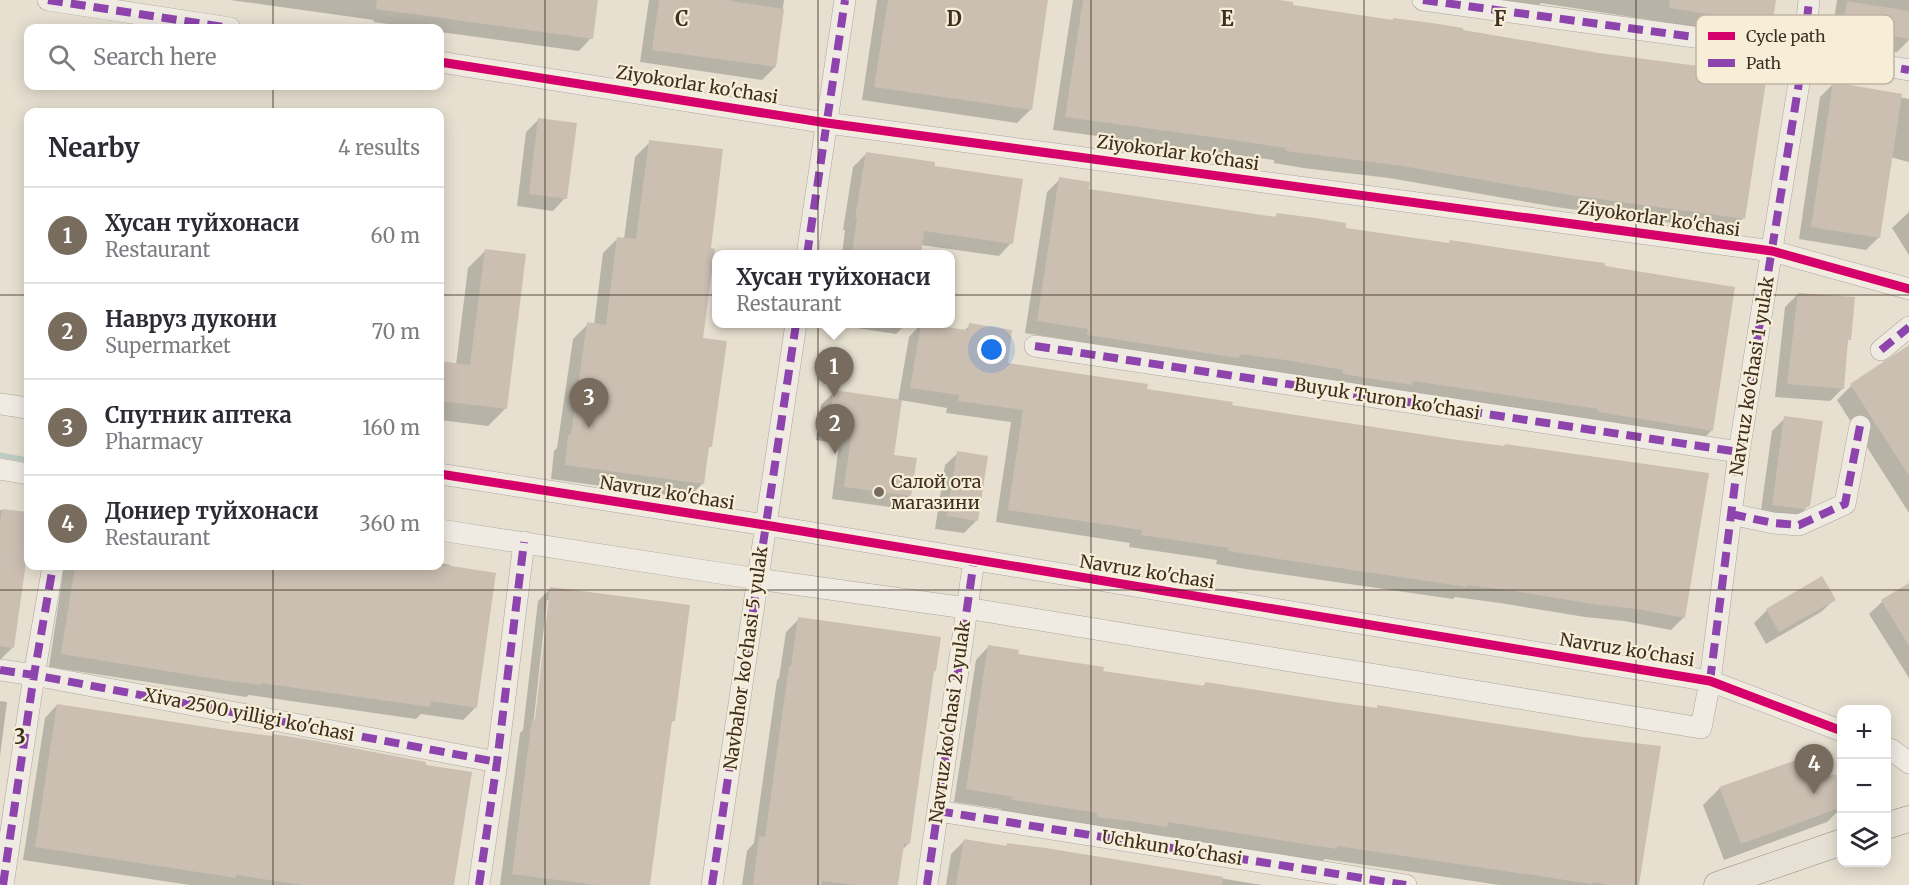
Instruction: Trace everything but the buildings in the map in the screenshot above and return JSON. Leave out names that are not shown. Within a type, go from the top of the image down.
[{"type":"main road","points":[[1891,825],[1909,819]]},
{"type":"main road","points":[[1717,885],[1837,844]]},
{"type":"street","points":[[48,0],[204,24]]},
{"type":"street","points":[[808,250],[845,0]]},
{"type":"street","points":[[1423,0],[1696,37]]},
{"type":"street","name":"Navruz ko'chasi 1 yulak","points":[[1808,15],[1809,0]]},
{"type":"street","name":"Ziyokorlar ko'chasi","points":[[444,63],[827,123],[1772,251],[1909,289]]},
{"type":"street","points":[[1894,67],[1909,69]]},
{"type":"street","name":"Navruz ko'chasi 1 yulak","points":[[966,608],[1701,728],[1710,681],[1739,452],[1799,84]]},
{"type":"street","points":[[1881,350],[1909,327]]},
{"type":"street","name":"Navbahor ko'chasi 5 yulak","points":[[712,885],[795,328]]},
{"type":"street","name":"Buyuk Turon ko'chasi","points":[[1035,346],[1739,452]]},
{"type":"street","points":[[0,404],[24,407]]},
{"type":"street","points":[[1731,514],[1773,523],[1799,525],[1845,504],[1860,426]]},
{"type":"street","points":[[0,469],[24,473]]},
{"type":"street","name":"Navruz ko'chasi","points":[[444,475],[765,525],[1710,681],[1837,729]]},
{"type":"street","points":[[444,531],[758,579],[966,608]]},
{"type":"street","points":[[479,885],[497,762],[524,542]]},
{"type":"street","name":"Navruz ko'chasi 2 yulak","points":[[927,885],[974,560]]},
{"type":"street","points":[[3,885],[34,675],[52,570]]},
{"type":"street","name":"Xiva 2500 yilligi ko'chasi","points":[[0,670],[497,762]]},
{"type":"street","points":[[1891,749],[1909,763]]},
{"type":"street","name":"Uchkun ko'chasi","points":[[938,811],[1406,885]]},
{"type":"waterway","points":[[0,455],[24,459]]},
{"type":"marked path","points":[[48,0],[204,24]]},
{"type":"marked path","points":[[808,250],[845,0]]},
{"type":"marked path","points":[[1423,0],[1696,37]]},
{"type":"marked path","points":[[1808,15],[1809,0]]},
{"type":"marked path","points":[[1894,67],[1909,70]]},
{"type":"marked path","points":[[1710,681],[1739,452],[1799,84]]},
{"type":"marked path","points":[[1881,350],[1909,327]]},
{"type":"marked path","points":[[712,885],[795,328]]},
{"type":"marked path","points":[[1035,346],[1739,452]]},
{"type":"marked path","points":[[1731,514],[1773,523],[1799,525],[1845,504],[1860,426]]},
{"type":"marked path","points":[[479,885],[497,762],[524,542]]},
{"type":"marked path","points":[[927,885],[974,560]]},
{"type":"marked path","points":[[3,885],[34,675],[52,570]]},
{"type":"marked path","points":[[0,670],[497,762]]},
{"type":"marked path","points":[[938,811],[1406,885]]},
{"type":"cycle path","points":[[444,63],[827,123],[1772,251],[1909,289]]},
{"type":"cycle path","points":[[444,475],[765,525],[1710,681],[1837,729]]},
{"type":"place","name":"Хусан туйхонаси","points":[[834,397]]},
{"type":"place","name":"Спутник аптека","points":[[589,428]]},
{"type":"place","name":"Навруз дукони","points":[[835,454]]},
{"type":"place","name":"Салой ота магазини","points":[[879,492]]},
{"type":"place","name":"Дониер туйхонаси","points":[[1814,794]]}]
